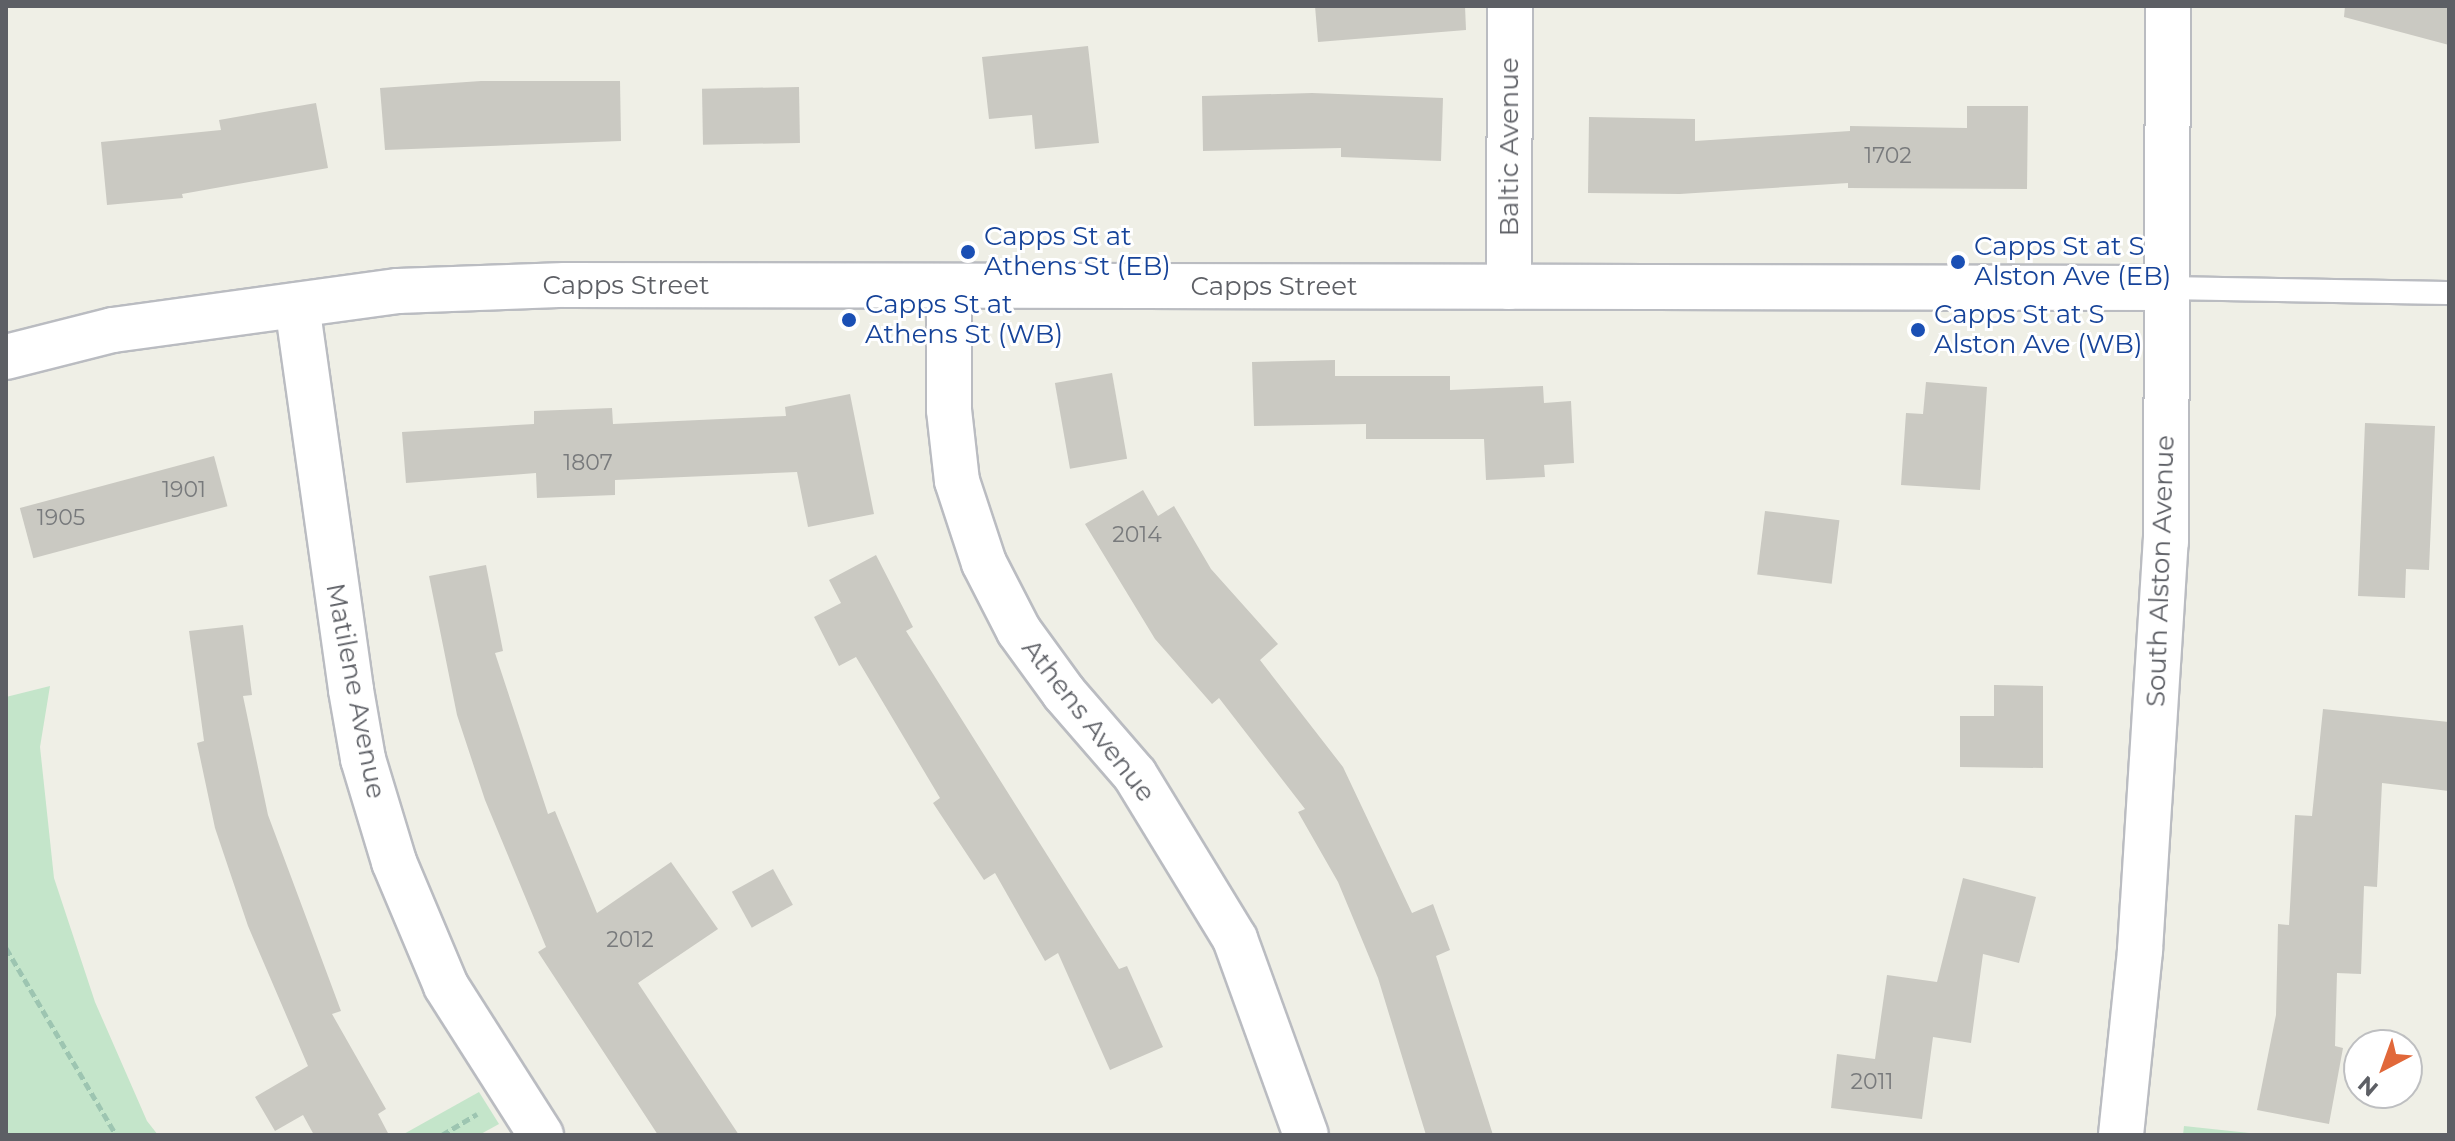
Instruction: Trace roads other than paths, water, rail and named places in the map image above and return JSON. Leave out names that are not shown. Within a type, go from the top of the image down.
[{"type":"street","name":"Baltic Avenue","points":[[1509,287],[1510,6]]},
{"type":"street","name":"South Alston Avenue","points":[[2121,1135],[2140,950],[2161,658],[2167,518],[2164,288],[2168,6]]},
{"type":"street","name":"Capps Street","points":[[6,357],[113,330],[398,291],[565,285],[2164,288]]},
{"type":"street","name":"Athens Avenue","points":[[949,286],[949,410],[957,481],[984,563],[1019,631],[1064,693],[1135,775],[1235,939],[1306,1135]]},
{"type":"street","name":"Matilene Avenue","points":[[297,305],[349,678],[363,759],[389,848],[446,986],[541,1135]]},
{"type":"lane","points":[[2164,288],[2449,293]]},
{"type":"place","name":"Capps St at Athens St (EB)","points":[[968,252]]},
{"type":"place","name":"Capps St at S Alston Ave (EB)","points":[[1958,262]]},
{"type":"place","name":"Capps St at Athens St (WB)","points":[[849,320]]},
{"type":"place","name":"Capps St at S Alston Ave (WB)","points":[[1918,330]]}]
